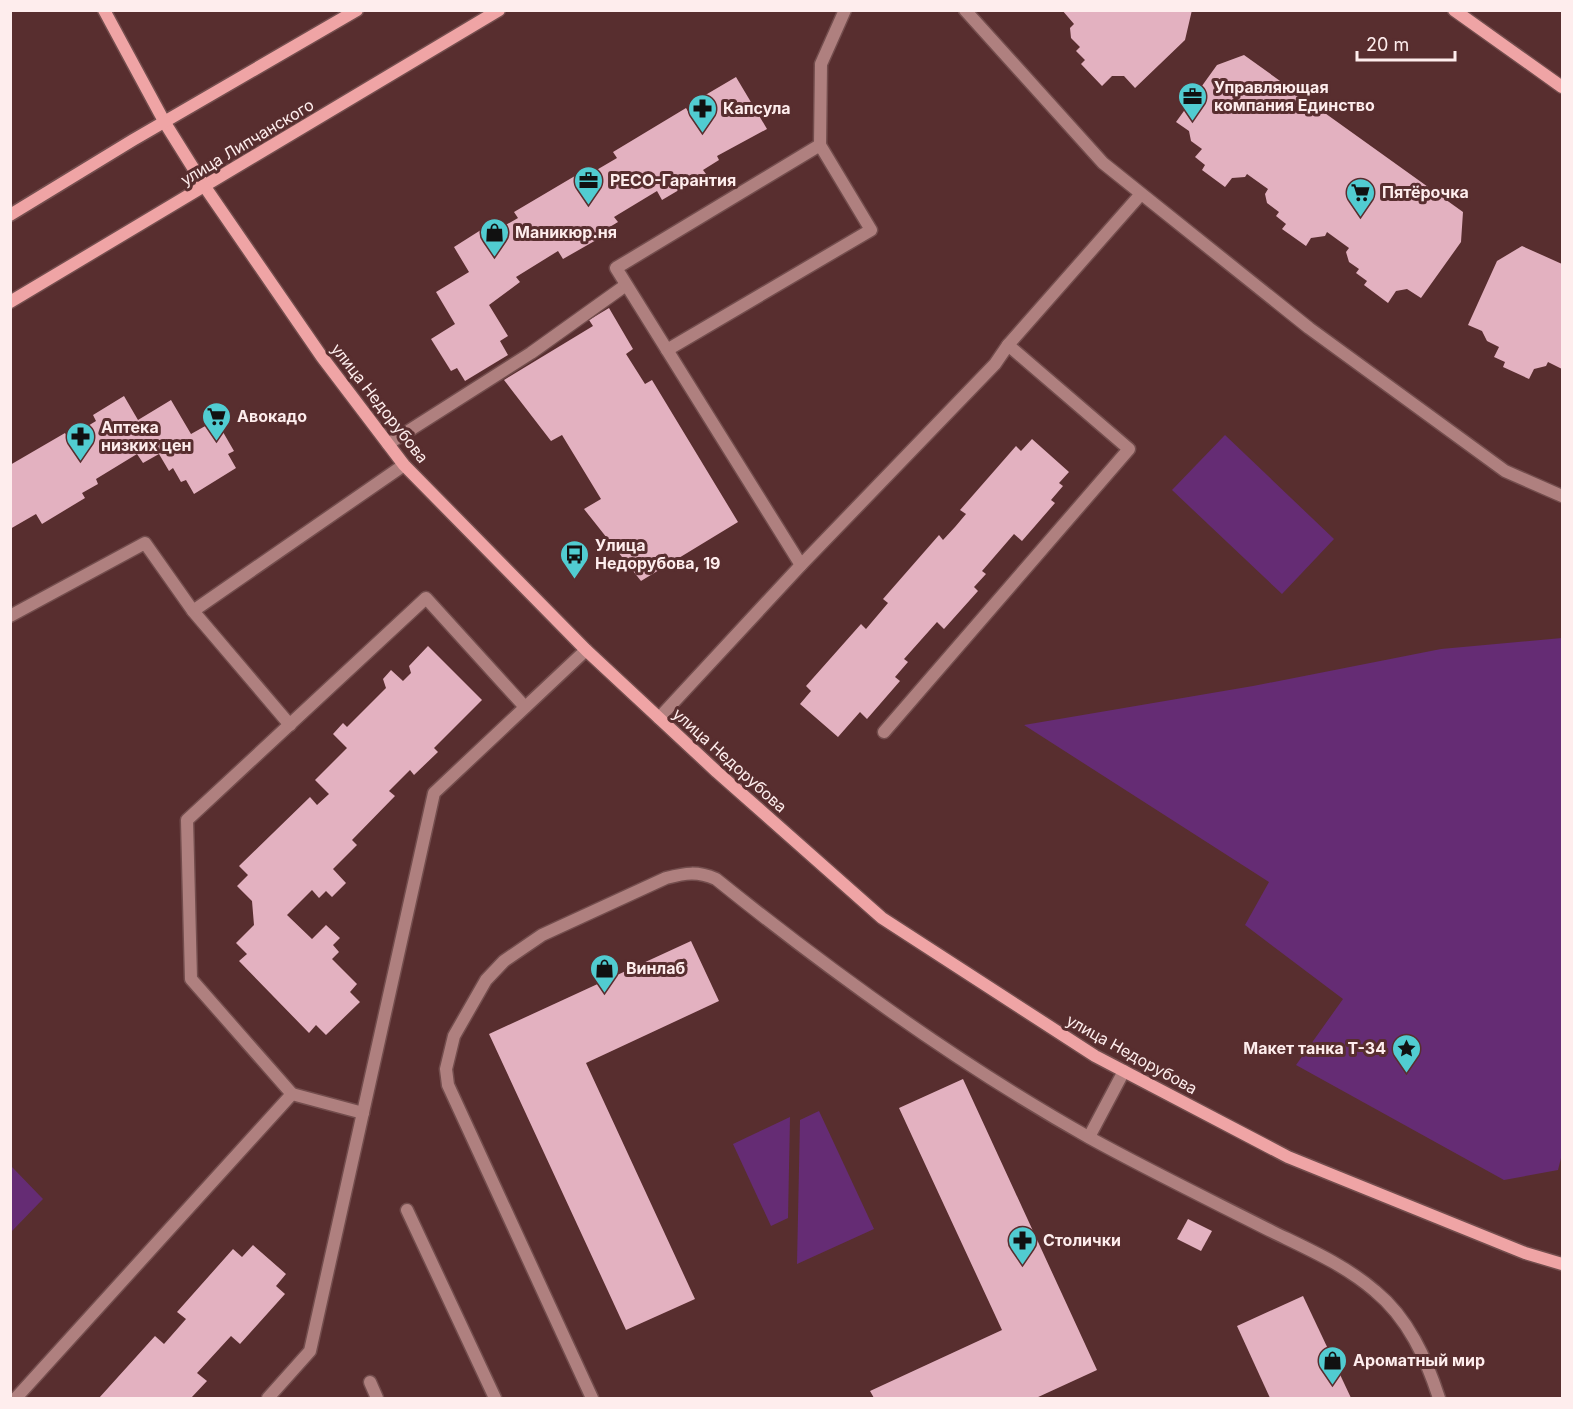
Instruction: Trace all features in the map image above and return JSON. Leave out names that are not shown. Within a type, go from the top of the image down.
[{"type":"street","name":"улица Недорубова","points":[[104,10],[165,123],[206,187],[322,357],[404,465],[586,650],[882,918],[1095,1056],[1288,1157],[1525,1253],[1563,1264]]},
{"type":"street","points":[[10,215],[357,10]]},
{"type":"street","name":"улица Липчанского","points":[[10,302],[500,10]]},
{"type":"street","points":[[1454,10],[1563,87]]},
{"type":"lane","points":[[667,350],[871,230],[820,144],[821,64],[846,10]]},
{"type":"lane","points":[[965,10],[1103,163],[1141,194],[1309,328],[1505,471],[1563,496]]},
{"type":"lane","points":[[801,565],[616,268],[820,144]]},
{"type":"lane","points":[[659,718],[801,565],[995,364],[1008,345],[1141,194]]},
{"type":"lane","points":[[388,444],[531,352],[626,285]]},
{"type":"lane","points":[[884,732],[1129,449],[1008,345]]},
{"type":"lane","points":[[193,611],[404,465]]},
{"type":"lane","points":[[10,616],[145,543],[193,611],[290,725]]},
{"type":"lane","points":[[363,1113],[292,1094],[191,979],[187,820],[426,598],[525,707]]},
{"type":"lane","points":[[268,1398],[310,1351],[434,793],[586,650]]},
{"type":"lane","points":[[592,1398],[448,1085],[446,1068],[454,1036],[486,980],[504,961],[542,935],[666,878],[687,872],[701,873],[716,879],[812,953],[929,1037],[1089,1137],[1354,1274],[1390,1305],[1406,1324],[1431,1372],[1439,1398]]},
{"type":"lane","points":[[1089,1137],[1124,1071]]},
{"type":"lane","points":[[16,1398],[292,1094]]},
{"type":"lane","points":[[407,1210],[495,1398]]},
{"type":"lane","points":[[370,1382],[377,1398]]},
{"type":"shaded area","points":[[1225,435],[1334,539],[1282,594],[1172,490]]},
{"type":"shaded area","points":[[1562,638],[1562,1154],[1558,1170],[1504,1180],[1296,1065],[1343,999],[1245,925],[1269,882],[1024,725],[1253,686],[1441,649]]},
{"type":"shaded area","points":[[819,1111],[874,1229],[797,1264],[800,1120]]},
{"type":"shaded area","points":[[790,1117],[788,1218],[771,1226],[733,1144]]},
{"type":"shaded area","points":[[11,1166],[43,1199],[11,1232]]},
{"type":"building","points":[[1062,10],[1192,10],[1185,40],[1135,88],[1124,76],[1112,76],[1102,86],[1081,64],[1085,60],[1076,51],[1080,47],[1071,38],[1070,28],[1074,24]]},
{"type":"building","points":[[1244,55],[1463,212],[1461,242],[1421,298],[1407,289],[1396,291],[1388,303],[1364,285],[1367,281],[1356,273],[1359,269],[1349,262],[1346,252],[1349,248],[1327,232],[1325,236],[1311,238],[1306,246],[1282,229],[1286,224],[1276,216],[1279,212],[1267,203],[1265,194],[1268,189],[1247,174],[1245,177],[1232,178],[1225,187],[1202,170],[1205,165],[1195,157],[1202,149],[1191,141],[1189,131],[1176,122],[1217,65]]},
{"type":"building","points":[[736,77],[767,129],[717,156],[719,160],[703,170],[706,174],[662,200],[657,191],[614,217],[618,222],[603,231],[605,235],[563,259],[558,251],[516,277],[520,282],[489,305],[508,336],[500,341],[508,355],[465,381],[457,368],[451,371],[431,339],[455,324],[436,292],[469,272],[454,247],[484,228],[488,235],[518,218],[514,212],[585,170],[588,175],[617,158],[613,152],[686,108],[689,113],[704,104],[702,97]]},
{"type":"building","points":[[1522,246],[1562,264],[1562,369],[1548,362],[1546,366],[1534,369],[1529,379],[1503,367],[1505,362],[1494,357],[1499,347],[1487,341],[1482,331],[1468,325],[1497,261]]},
{"type":"building","points":[[609,308],[633,349],[626,354],[645,384],[652,380],[738,522],[641,581],[584,509],[601,499],[562,435],[551,441],[504,380],[593,326],[589,320]]},
{"type":"building","points":[[124,396],[138,420],[171,400],[191,434],[216,420],[234,451],[228,454],[236,468],[194,494],[186,480],[181,482],[173,468],[169,471],[159,454],[143,463],[137,454],[96,479],[98,484],[82,493],[85,498],[42,524],[36,514],[10,529],[10,465],[65,433],[68,438],[96,421],[93,415]]},
{"type":"building","points":[[1032,439],[1069,472],[1059,483],[1063,486],[1051,500],[1055,503],[1022,541],[1014,534],[982,571],[986,574],[974,587],[978,591],[944,629],[937,622],[904,659],[908,662],[895,677],[900,681],[867,719],[860,712],[838,737],[800,704],[811,691],[806,686],[861,624],[866,629],[888,603],[883,599],[939,535],[943,540],[955,527],[966,514],[960,510],[1016,446],[1021,451]]},
{"type":"building","points":[[428,646],[482,700],[434,748],[438,752],[414,775],[410,770],[389,791],[395,796],[352,840],[357,845],[333,869],[346,883],[332,897],[326,891],[319,898],[312,890],[287,915],[312,939],[326,925],[340,938],[333,945],[339,952],[332,959],[357,984],[350,992],[360,1002],[326,1035],[316,1025],[309,1033],[239,961],[247,954],[236,943],[254,925],[252,901],[237,886],[248,875],[239,866],[310,797],[317,805],[329,794],[315,780],[347,748],[333,734],[343,723],[347,727],[386,688],[383,679],[391,670],[403,681],[411,673],[409,666]]},
{"type":"building","points":[[691,941],[719,1001],[586,1063],[695,1299],[626,1330],[489,1034]]},
{"type":"building","points":[[963,1079],[1097,1370],[1036,1398],[874,1398],[870,1391],[1002,1330],[899,1108]]},
{"type":"building","points":[[1188,1219],[1212,1231],[1201,1251],[1177,1239]]},
{"type":"building","points":[[253,1245],[286,1274],[276,1286],[285,1294],[240,1344],[231,1336],[197,1373],[207,1381],[191,1398],[99,1398],[155,1336],[164,1344],[186,1319],[177,1312],[233,1249],[242,1257]]},
{"type":"building","points":[[1303,1296],[1351,1398],[1270,1398],[1237,1326]]},
{"type":"place","name":"Управляющая компания Единство","points":[[1193,122]]},
{"type":"place","name":"Капсула","points":[[702,134]]},
{"type":"place","name":"РЕСО-Гарантия","points":[[589,206]]},
{"type":"place","name":"Пятёрочка","points":[[1361,218]]},
{"type":"place","name":"Маникюр.ня","points":[[494,258]]},
{"type":"place","name":"Авокадо","points":[[216,442]]},
{"type":"place","name":"Аптека низких цен","points":[[80,462]]},
{"type":"place","name":"Улица Недорубова, 19","points":[[574,580]]},
{"type":"place","name":"Винлаб","points":[[605,994]]},
{"type":"place","name":"Макет танка Т-34","points":[[1407,1074]]},
{"type":"place","name":"Столички","points":[[1022,1266]]},
{"type":"place","name":"Ароматный мир","points":[[1332,1386]]}]
